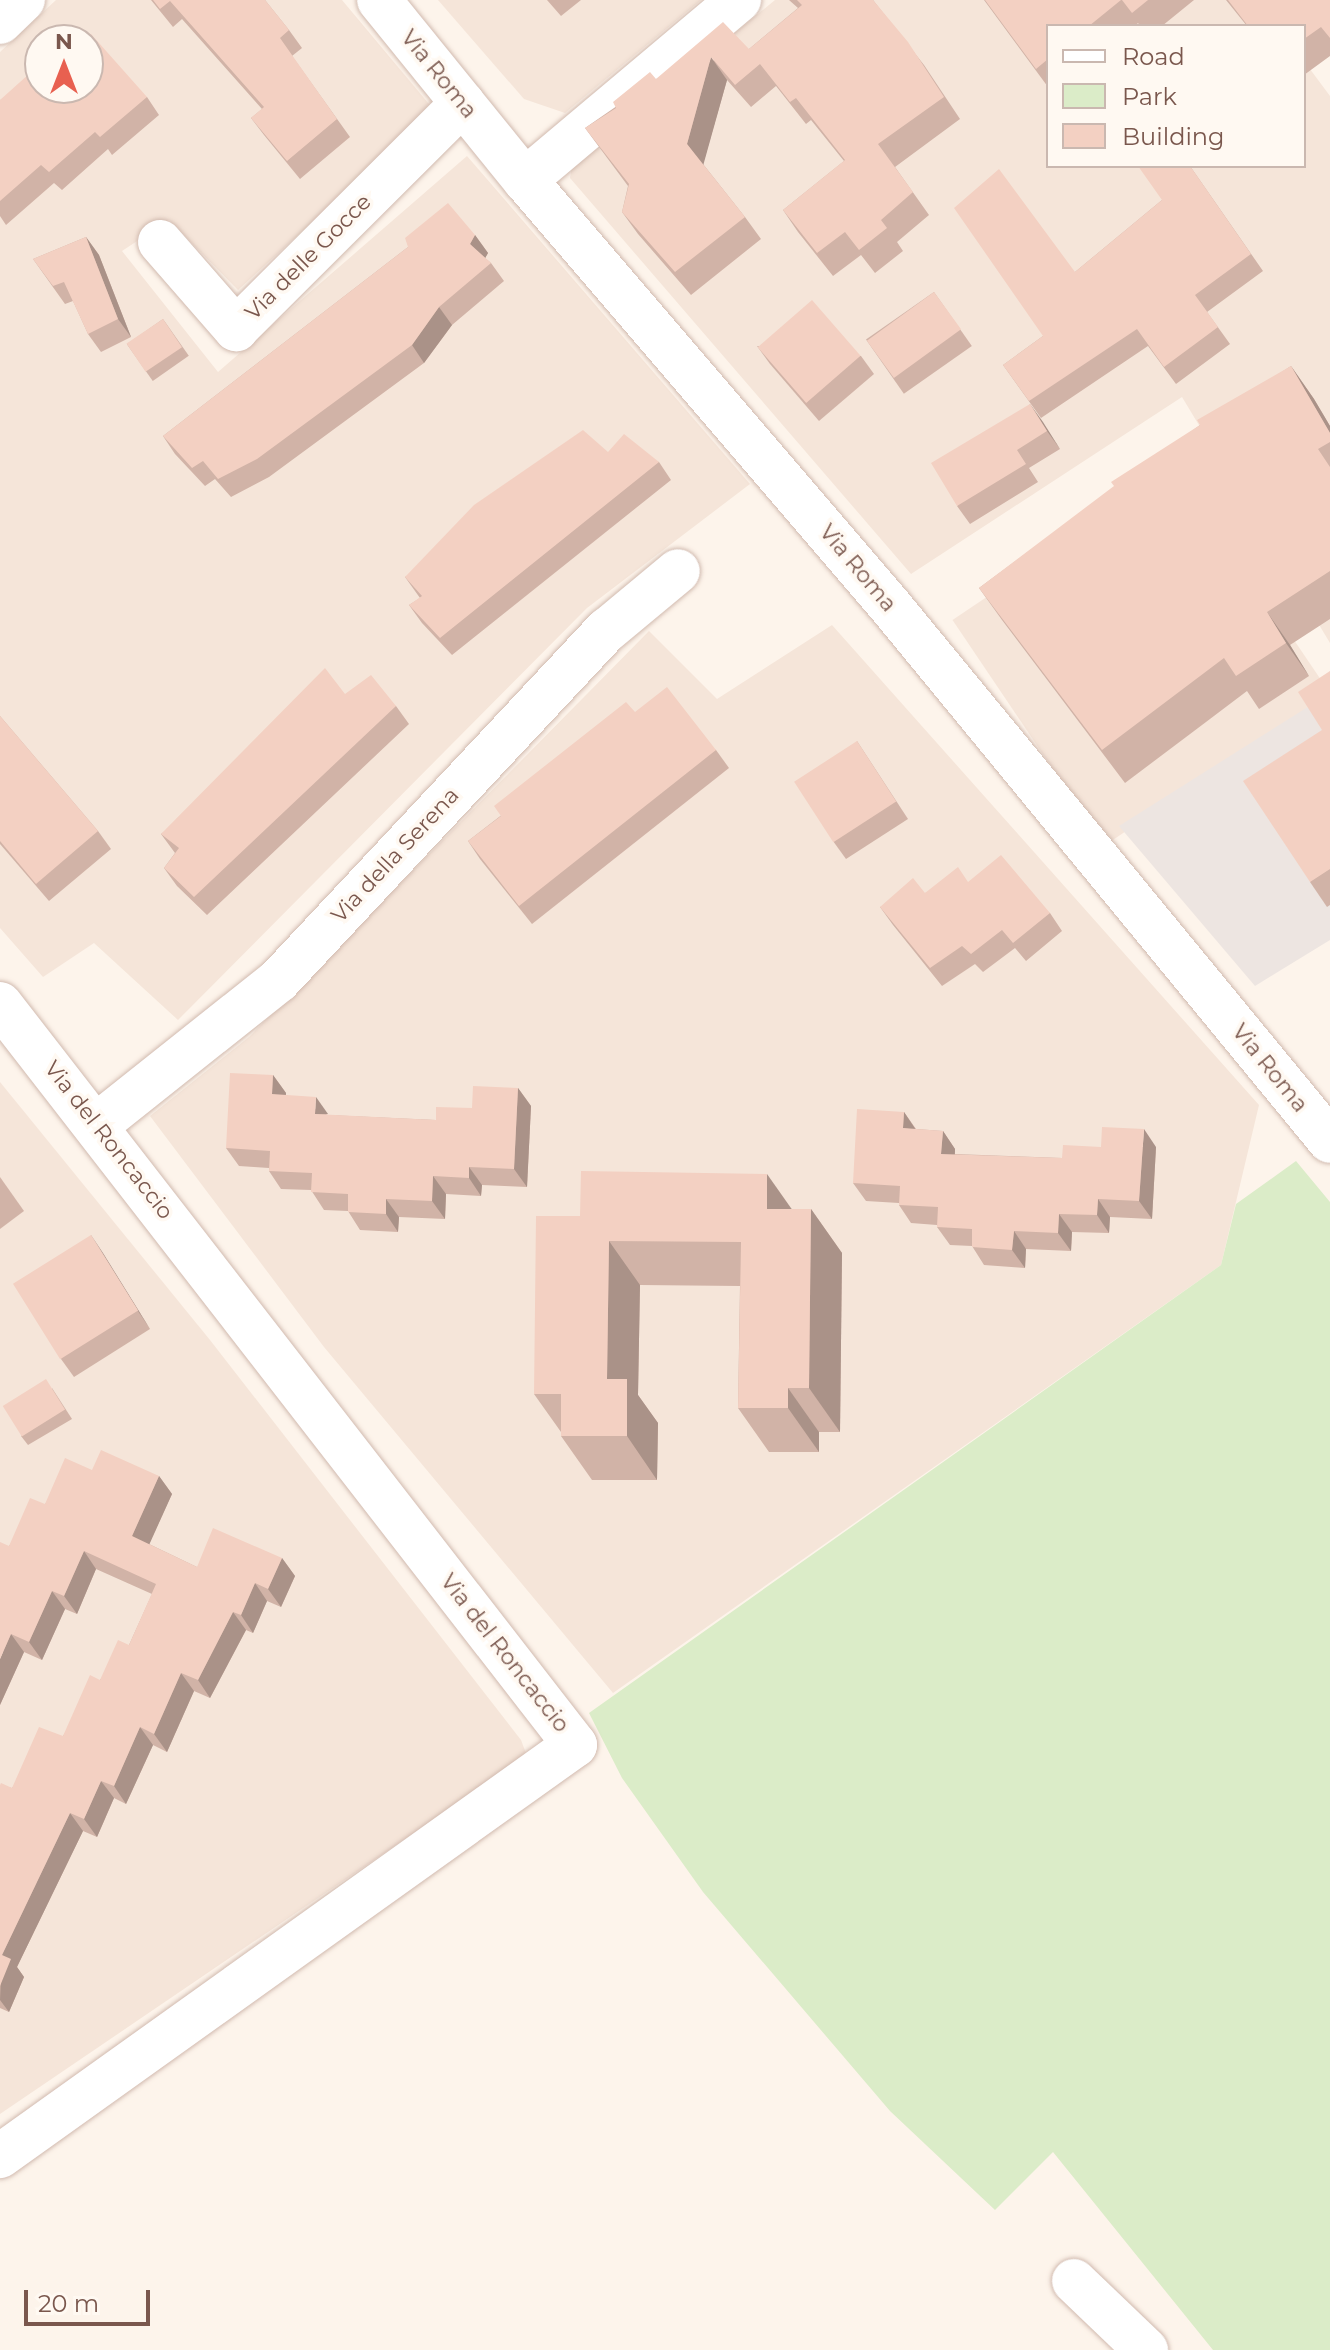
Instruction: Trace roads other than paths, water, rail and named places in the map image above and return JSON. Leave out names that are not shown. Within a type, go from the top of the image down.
[{"type":"street","points":[[0,22],[23,0]]},
{"type":"street","name":"Via Roma","points":[[379,0],[525,180],[862,573],[1330,1141]]},
{"type":"street","points":[[525,180],[739,0]]},
{"type":"street","name":"Via delle Gocce","points":[[160,242],[236,329],[463,103]]},
{"type":"street","name":"Via della Serena","points":[[98,1124],[279,980],[607,630],[678,571]]},
{"type":"street","name":"Via del Roncaccio","points":[[0,1004],[98,1124],[575,1745],[0,2156]]},
{"type":"street","points":[[1074,2281],[1146,2350]]}]
